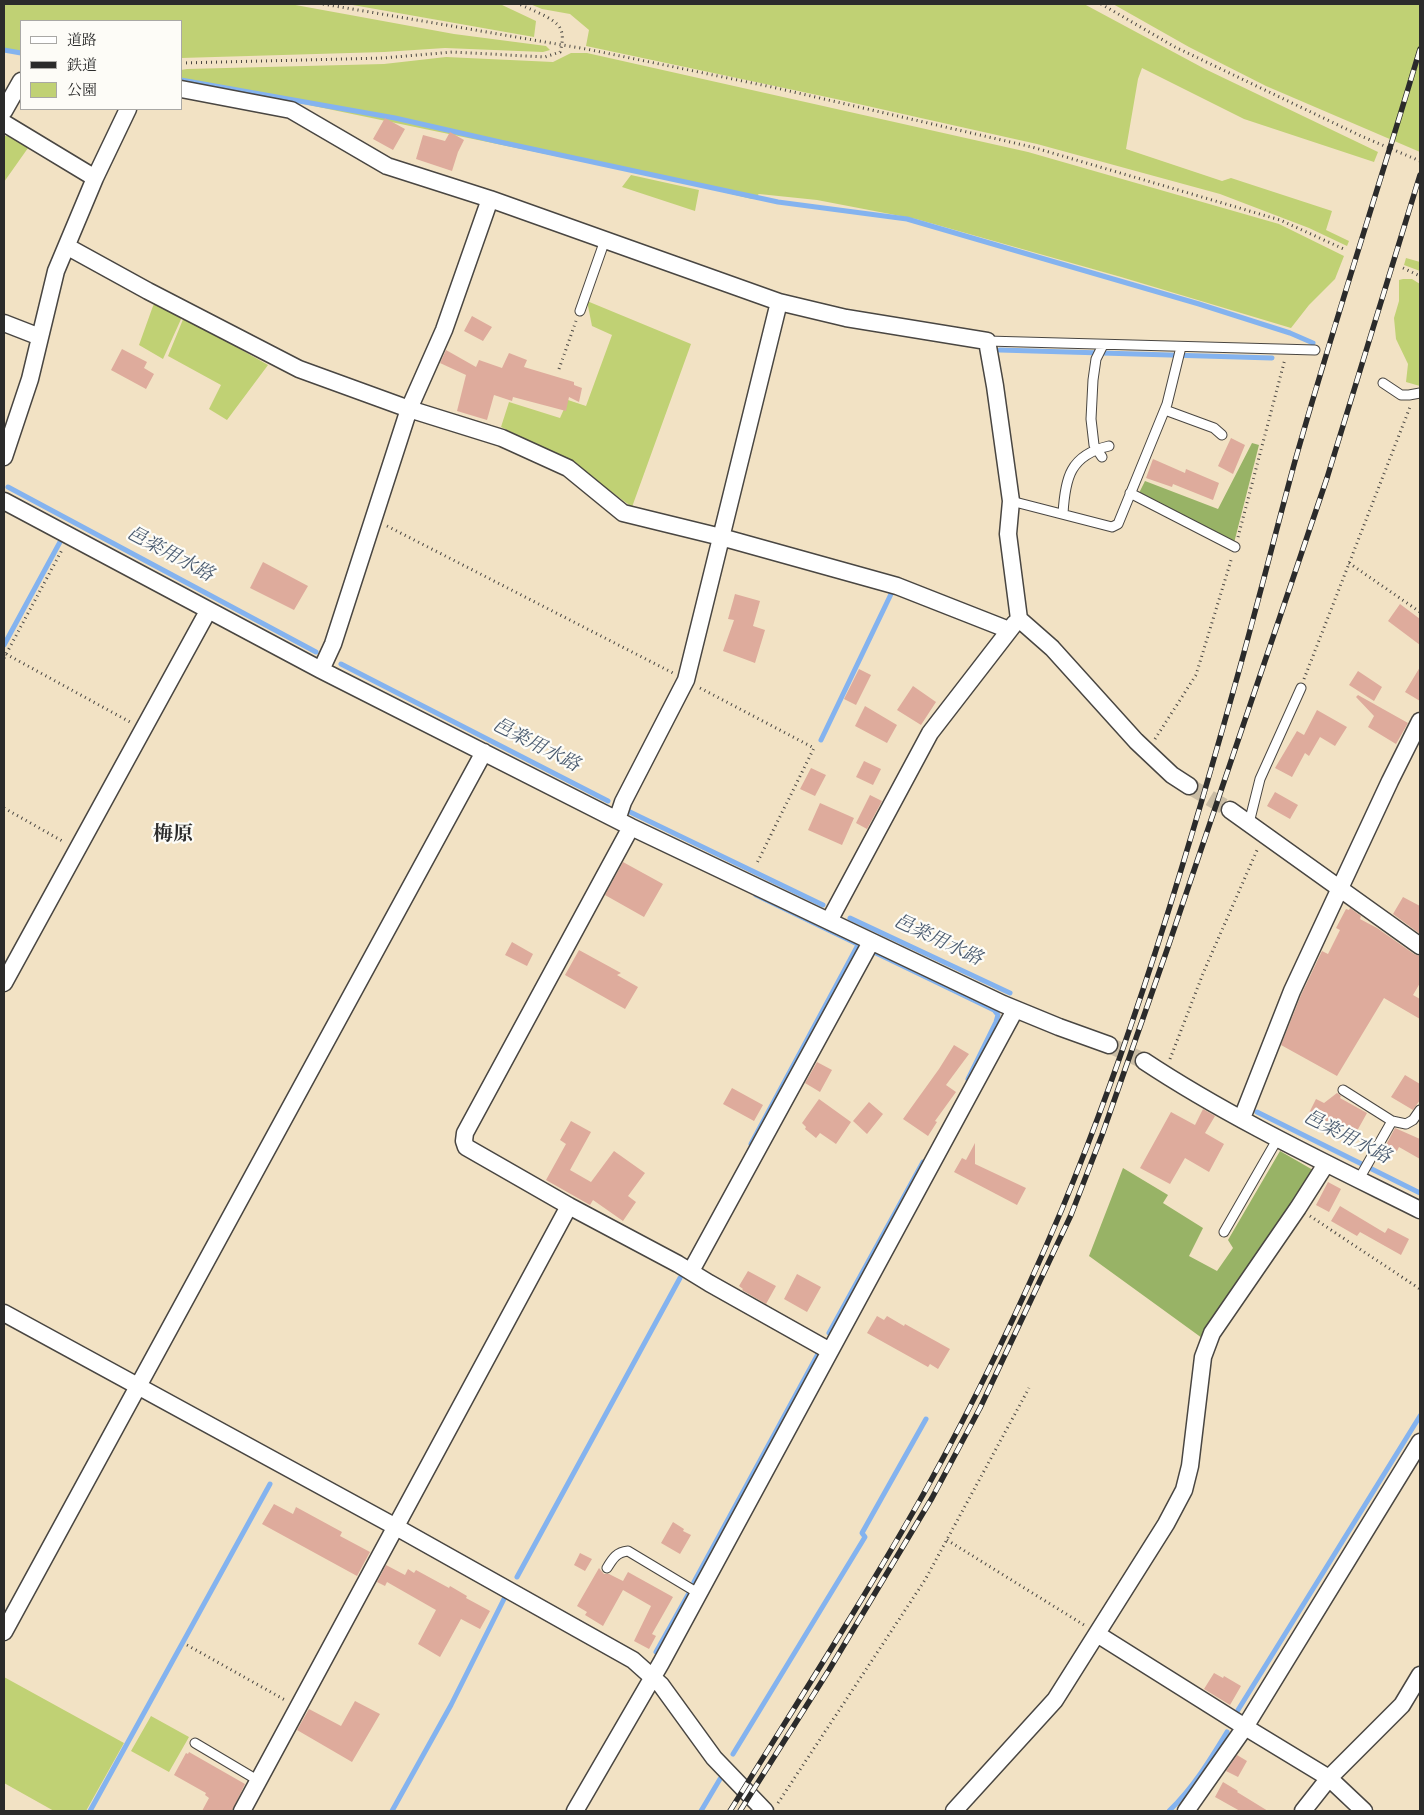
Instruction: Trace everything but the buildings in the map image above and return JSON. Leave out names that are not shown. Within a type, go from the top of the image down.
[{"type":"street","points":[[4,111],[20,83]]},
{"type":"street","points":[[182,89],[291,110],[387,166],[490,199],[779,302],[846,318],[986,341],[995,386],[1011,501],[1008,534],[1014,624],[930,733],[829,921]]},
{"type":"street","points":[[4,457],[30,379],[56,271],[68,247],[95,178],[128,110]]},
{"type":"street","points":[[4,124],[95,178]]},
{"type":"street","points":[[321,670],[333,644],[409,409],[444,330],[490,199]]},
{"type":"street","points":[[68,247],[299,370],[409,409],[502,438],[568,468],[623,513],[720,537],[897,586],[1014,624],[1052,648],[1136,741],[1172,775],[1189,786]]},
{"type":"street","points":[[617,820],[622,802],[686,680],[779,302]]},
{"type":"street","points":[[4,323],[40,337]]},
{"type":"street","points":[[4,501],[321,670],[617,820],[1015,1010],[1109,1045]]},
{"type":"street","points":[[4,983],[208,611]]},
{"type":"street","points":[[1242,1118],[1292,991],[1420,721]]},
{"type":"street","points":[[4,1632],[484,752]]},
{"type":"street","points":[[1230,810],[1420,946]]},
{"type":"street","points":[[632,827],[465,1133],[464,1141],[466,1147],[470,1151],[691,1271],[709,1283],[830,1350]]},
{"type":"street","points":[[691,1271],[871,942]]},
{"type":"street","points":[[574,1811],[653,1677],[1015,1010]]},
{"type":"street","points":[[1144,1061],[1326,1164],[1420,1210]]},
{"type":"street","points":[[954,1811],[1055,1700],[1166,1524],[1184,1490],[1190,1466],[1203,1357],[1212,1333],[1326,1164]]},
{"type":"street","points":[[242,1811],[569,1206]]},
{"type":"street","points":[[4,1313],[138,1388],[396,1527],[643,1667],[667,1692],[714,1758],[769,1810]]},
{"type":"street","points":[[1192,1809],[1245,1727],[1420,1442]]},
{"type":"street","points":[[1098,1634],[1329,1778],[1364,1811]]},
{"type":"street","points":[[1303,1811],[1329,1778],[1402,1705],[1420,1674]]},
{"type":"lane","points":[[580,310],[606,240]]},
{"type":"lane","points":[[986,341],[1315,350]]},
{"type":"lane","points":[[1102,457],[1094,444],[1091,419],[1096,359],[1103,345]]},
{"type":"lane","points":[[1011,501],[1112,527],[1118,524],[1165,410],[1181,347]]},
{"type":"lane","points":[[1383,383],[1401,395],[1409,396],[1420,393]]},
{"type":"lane","points":[[1165,410],[1214,428],[1222,435]]},
{"type":"lane","points":[[1063,514],[1065,487],[1072,468],[1082,457],[1097,449],[1110,446]]},
{"type":"lane","points":[[1130,493],[1235,547]]},
{"type":"lane","points":[[1249,823],[1260,779],[1301,688]]},
{"type":"lane","points":[[1344,1090],[1392,1121],[1395,1120],[1406,1124],[1417,1121],[1420,1110]]},
{"type":"lane","points":[[1359,1180],[1392,1121]]},
{"type":"lane","points":[[1224,1232],[1278,1138]]},
{"type":"lane","points":[[607,1568],[613,1558],[621,1552],[628,1551],[698,1593]]},
{"type":"lane","points":[[195,1743],[259,1781]]},
{"type":"path","points":[[323,4],[562,45],[772,88],[1032,148],[1280,220],[1346,250]]},
{"type":"path","points":[[182,63],[383,58],[453,52],[545,57],[560,52],[562,45],[560,28],[555,23],[519,4]]},
{"type":"path","points":[[1101,4],[1175,47],[1361,136],[1420,162]]},
{"type":"path","points":[[1403,268],[1420,276]]},
{"type":"path","points":[[559,369],[580,310]]},
{"type":"path","points":[[1301,688],[1410,407],[1409,396]]},
{"type":"path","points":[[373,519],[814,748],[756,865]]},
{"type":"path","points":[[69,536],[5,656],[143,730]]},
{"type":"path","points":[[1349,563],[1420,612]]},
{"type":"path","points":[[4,808],[77,849]]},
{"type":"path","points":[[1164,1074],[1204,971],[1264,834]]},
{"type":"path","points":[[1298,1208],[1420,1289]]},
{"type":"path","points":[[769,1810],[925,1580],[1029,1388]]},
{"type":"path","points":[[947,1540],[1098,1634]]},
{"type":"path","points":[[187,1645],[299,1707]]},
{"type":"green space","points":[[4,4],[290,4],[454,34],[546,46],[550,50],[543,52],[445,48],[384,52],[182,58],[182,20],[20,20],[20,53],[4,50]]},
{"type":"green space","points":[[347,4],[500,4],[536,21],[534,37]]},
{"type":"green space","points":[[530,4],[1084,4],[1205,69],[1378,152],[1374,162],[1244,119],[1142,68],[1138,79],[1126,149],[1222,181],[1231,178],[1332,211],[1326,230],[1349,241],[1347,246],[1309,228],[1220,194],[1037,144],[586,46],[589,30],[570,14],[542,9]]},
{"type":"green space","points":[[1113,4],[1420,4],[1420,152],[1266,86],[1189,47]]},
{"type":"green space","points":[[571,53],[587,53],[1028,152],[1279,224],[1344,256],[1335,279],[1309,305],[1291,328],[1121,277],[916,219],[817,200],[759,194],[752,199],[681,182],[182,80],[182,70],[187,69],[384,64],[446,57],[553,62]]},
{"type":"green space","points":[[4,136],[10,136],[28,148],[4,182]]},
{"type":"green space","points":[[631,175],[699,190],[695,211],[622,187]]},
{"type":"green space","points":[[1406,258],[1420,262],[1420,271],[1404,265]]},
{"type":"green space","points":[[1412,279],[1420,284],[1420,386],[1406,382],[1408,364],[1396,339],[1394,318],[1399,301],[1399,280]]},
{"type":"green space","points":[[587,301],[691,344],[632,507],[568,460],[501,427],[509,402],[560,418],[568,400],[586,406],[612,335],[592,326]]},
{"type":"green space","points":[[156,302],[182,317],[163,359],[139,345]]},
{"type":"green space","points":[[184,317],[268,365],[227,420],[209,409],[221,385],[168,356]]},
{"type":"green space","points":[[1252,443],[1259,445],[1234,543],[1139,493],[1145,481],[1218,509]]},
{"type":"green space","points":[[1280,1151],[1313,1170],[1202,1338],[1089,1256],[1123,1168],[1168,1195],[1163,1203],[1203,1228],[1189,1256],[1217,1271],[1233,1248],[1228,1240]]},
{"type":"green space","points":[[4,1677],[124,1743],[86,1811],[54,1811],[4,1783]]},
{"type":"green space","points":[[151,1716],[189,1737],[169,1772],[131,1751]]},
{"type":"waterway","points":[[4,50],[20,53]]},
{"type":"waterway","points":[[182,80],[395,118],[778,202],[907,219],[1199,304],[1290,333],[1313,343]]},
{"type":"waterway","points":[[1000,350],[1272,358]]},
{"type":"waterway","name":"邑楽用水路","points":[[8,487],[316,652]]},
{"type":"waterway","points":[[4,645],[60,542]]},
{"type":"waterway","points":[[821,740],[892,592]]},
{"type":"waterway","name":"邑楽用水路","points":[[341,664],[608,801]]},
{"type":"waterway","name":"邑楽用水路","points":[[630,812],[823,905]]},
{"type":"waterway","points":[[756,895],[994,1010],[998,1015],[996,1022],[968,1079]]},
{"type":"waterway","name":"邑楽用水路","points":[[850,918],[1010,993]]},
{"type":"waterway","points":[[751,1144],[858,945]]},
{"type":"waterway","name":"邑楽用水路","points":[[1257,1112],[1420,1193]]},
{"type":"waterway","points":[[829,1333],[923,1162]]},
{"type":"waterway","points":[[517,1577],[680,1278]]},
{"type":"waterway","points":[[694,1582],[818,1354]]},
{"type":"waterway","points":[[1238,1710],[1420,1416]]},
{"type":"waterway","points":[[733,1754],[865,1537],[862,1533],[926,1419]]},
{"type":"waterway","points":[[90,1811],[270,1484]]},
{"type":"waterway","points":[[656,1652],[689,1593]]},
{"type":"waterway","points":[[392,1811],[451,1705],[504,1599]]},
{"type":"waterway","points":[[1169,1811],[1208,1763],[1227,1732]]},
{"type":"waterway","points":[[701,1811],[720,1779]]},
{"type":"tunnel","points":[[1189,786],[1230,810]]},
{"type":"tunnel","points":[[1109,1045],[1144,1061]]},
{"type":"railway","points":[[730,1811],[877,1573],[943,1458],[1014,1317],[1062,1209],[1087,1146],[1134,1018],[1176,888],[1241,663],[1310,409],[1420,49]]},
{"type":"railway","points":[[740,1811],[829,1670],[932,1498],[980,1408],[1071,1215],[1102,1135],[1168,947],[1327,478],[1420,175]]},
{"type":"district","name":"梅原","points":[[173,837]]}]
